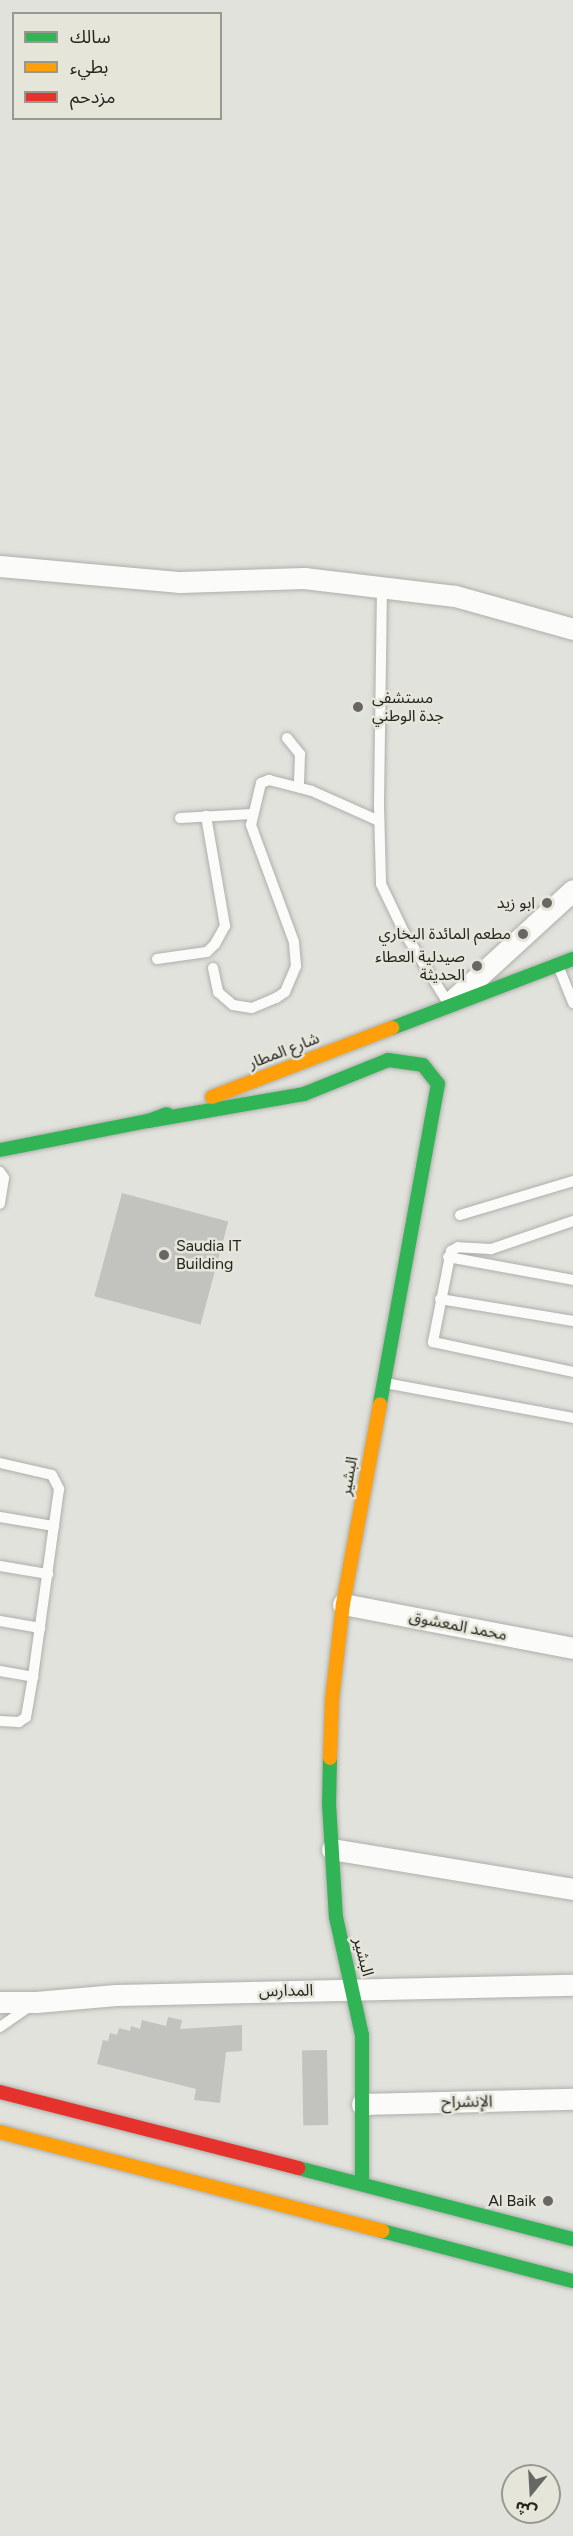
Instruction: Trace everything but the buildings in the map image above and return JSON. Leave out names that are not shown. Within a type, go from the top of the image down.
[{"type":"main road","name":"شارع المطار","points":[[0,1150],[148,1121],[573,959]]},
{"type":"main road","name":"البشير","points":[[148,1121],[304,1094],[388,1060],[423,1065],[438,1084],[343,1604],[332,1700],[328,1804],[336,1917],[354,1990],[362,2035],[362,2184]]},
{"type":"main road","points":[[0,2092],[573,2239]]},
{"type":"main road","points":[[0,2132],[573,2282]]},
{"type":"street","points":[[0,566],[180,582],[304,578],[455,596],[573,629]]},
{"type":"street","points":[[446,1006],[573,890]]},
{"type":"street","name":"محمد المعشوق","points":[[343,1604],[573,1648]]},
{"type":"street","points":[[332,1849],[573,1889]]},
{"type":"street","name":"المدارس","points":[[0,2002],[36,2002],[116,1995],[573,1985]]},
{"type":"street","name":"الإنشراح","points":[[362,2104],[573,2099]]},
{"type":"lane","points":[[382,587],[379,821],[382,891],[446,1006]]},
{"type":"lane","points":[[287,738],[300,754],[298,787]]},
{"type":"lane","points":[[213,968],[218,992],[233,1005],[252,1008],[285,992],[296,966],[294,942],[251,825],[259,785],[264,781],[298,787],[335,800],[379,821]]},
{"type":"lane","points":[[180,818],[252,814]]},
{"type":"lane","points":[[157,959],[207,952],[215,944],[225,926],[206,816]]},
{"type":"lane","points":[[558,965],[573,1003]]},
{"type":"lane","points":[[0,1172],[4,1178],[0,1204]]},
{"type":"lane","points":[[460,1215],[573,1181]]},
{"type":"lane","points":[[573,1221],[491,1249],[458,1247],[451,1251],[440,1299],[434,1343],[573,1372]]},
{"type":"lane","points":[[448,1257],[573,1280]]},
{"type":"lane","points":[[440,1299],[573,1322]]},
{"type":"lane","points":[[383,1383],[573,1418]]},
{"type":"lane","points":[[0,1463],[52,1474],[59,1490],[26,1717],[19,1722],[0,1720]]},
{"type":"lane","points":[[0,1517],[54,1526]]},
{"type":"lane","points":[[0,1566],[48,1574]]},
{"type":"lane","points":[[0,1621],[40,1628]]},
{"type":"lane","points":[[0,1671],[33,1677]]},
{"type":"lane","points":[[0,2027],[36,2002]]},
{"type":"traffic: fast","points":[[392,1028],[573,959]]},
{"type":"traffic: fast","points":[[148,1121],[304,1094],[388,1060],[423,1065],[438,1084],[380,1404]]},
{"type":"traffic: fast","points":[[0,1150],[148,1121],[167,1114]]},
{"type":"traffic: fast","points":[[330,1758],[329,1804],[336,1917],[362,2035],[362,2184]]},
{"type":"traffic: fast","points":[[298,2168],[573,2239]]},
{"type":"traffic: fast","points":[[382,2231],[573,2281]]},
{"type":"traffic: slow","points":[[212,1097],[392,1028]]},
{"type":"traffic: slow","points":[[330,1758],[332,1700],[343,1604],[380,1404]]},
{"type":"traffic: slow","points":[[0,2132],[382,2231]]},
{"type":"traffic: jam","points":[[0,2092],[298,2168]]},
{"type":"place","name":"مستشفى جدة الوطني","points":[[358,707]]},
{"type":"place","name":"ابو زيد","points":[[547,903]]},
{"type":"place","name":"مطعم المائدة البخاري","points":[[523,934]]},
{"type":"place","name":"صيدلية العطاء الحديثة","points":[[477,966]]},
{"type":"place","name":"Saudia IT Building","points":[[164,1255]]},
{"type":"place","name":"Al Baik","points":[[548,2201]]}]
